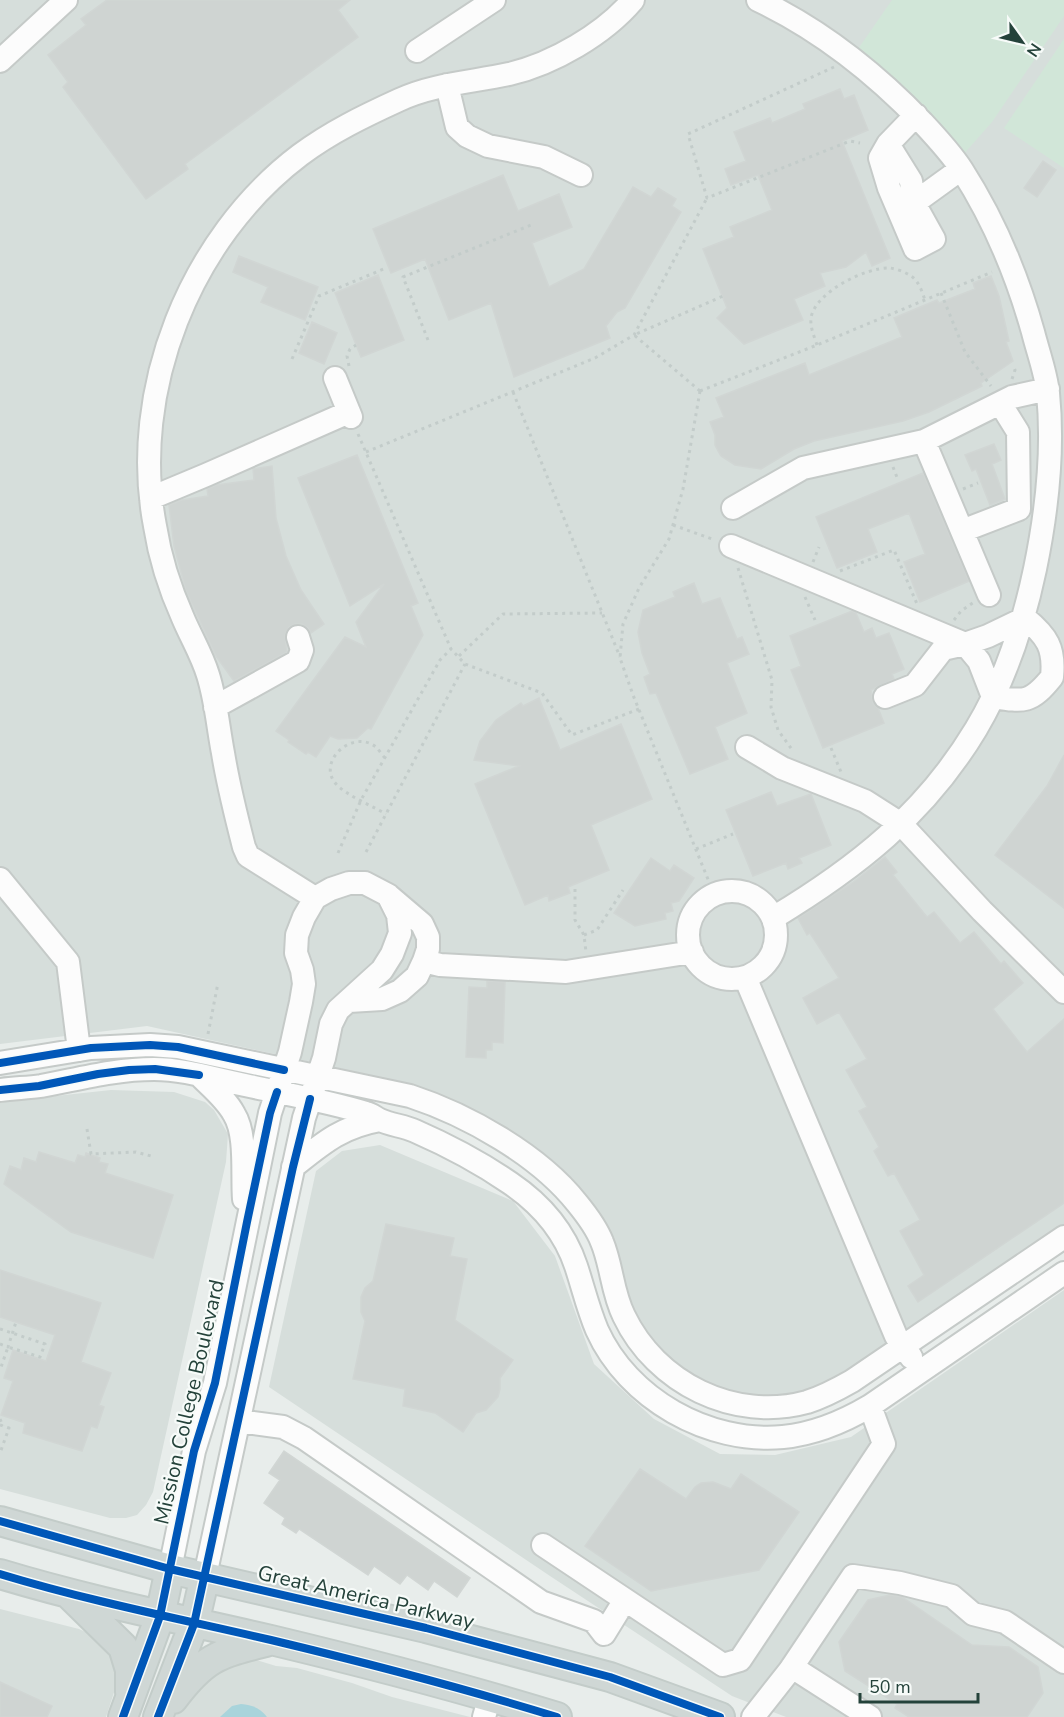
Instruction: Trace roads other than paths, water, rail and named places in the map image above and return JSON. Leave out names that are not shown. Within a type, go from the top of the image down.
[{"type":"main road","name":"Great America Parkway","points":[[0,1521],[170,1569],[426,1628],[610,1677],[720,1717]]},
{"type":"main road","name":"Mission College Boulevard","points":[[126,1708],[160,1616],[170,1569]]},
{"type":"main road","points":[[0,1574],[70,1595],[271,1640],[487,1707],[557,1717]]},
{"type":"main road","points":[[159,1717],[194,1624],[205,1576]]},
{"type":"main road","points":[[70,1595],[123,1647],[130,1670],[126,1708]]},
{"type":"main road","points":[[159,1717],[192,1674],[210,1660],[231,1650],[271,1640]]},
{"type":"street","points":[[0,61],[66,0]]},
{"type":"street","points":[[417,51],[494,0]]},
{"type":"street","points":[[349,1001],[372,1001],[400,991],[417,976],[424,961],[428,937],[422,924],[388,895],[365,884],[349,883],[315,898],[248,856],[229,783],[208,675],[170,586],[154,525],[151,498],[151,425],[162,363],[199,271],[216,245],[258,194],[280,172],[329,135],[404,98],[447,85],[510,74],[549,62],[621,15],[633,0]]},
{"type":"street","points":[[758,0],[811,27],[880,81],[916,116],[961,169],[994,227],[1011,265],[1048,389],[1055,443],[1044,526],[1025,618],[993,698],[975,731],[941,779],[901,824],[854,865],[824,887],[773,918]]},
{"type":"street","points":[[447,85],[457,127],[467,136],[488,146],[544,157],[581,175]]},
{"type":"street","points":[[888,144],[910,181],[914,203],[934,239],[915,249],[888,188],[880,158],[888,144],[916,116]]},
{"type":"street","points":[[914,203],[961,169]]},
{"type":"street","points":[[151,498],[194,491],[350,414],[343,374]]},
{"type":"street","points":[[733,508],[803,468],[924,441],[1006,400],[1048,389]]},
{"type":"street","points":[[962,531],[1019,509],[1018,432],[1006,400]]},
{"type":"street","points":[[924,441],[989,595]]},
{"type":"street","points":[[1018,451],[1055,443]]},
{"type":"street","points":[[731,546],[813,574],[965,644],[979,661],[993,698]]},
{"type":"street","points":[[885,698],[915,685],[943,649],[988,636],[1025,618]]},
{"type":"street","points":[[993,698],[1016,701],[1037,695],[1058,680],[1050,645],[1039,629],[1025,618]]},
{"type":"street","points":[[215,707],[262,672],[298,661],[302,650],[298,637]]},
{"type":"street","points":[[747,747],[782,768],[866,801],[901,824],[982,911],[1064,992]]},
{"type":"street","points":[[0,879],[68,962],[79,1050]]},
{"type":"street","points":[[728,891],[742,892],[755,897],[766,906],[773,918],[776,932],[775,947],[768,960],[758,970],[745,976],[732,979],[720,977],[698,963],[692,952],[688,938],[694,912],[714,894],[728,891]]},
{"type":"street","points":[[205,1576],[293,1167],[310,1100],[331,1024],[338,1010],[382,970],[396,944],[400,933],[398,915],[388,895]]},
{"type":"street","name":"Mission College Boulevard","points":[[170,1569],[194,1451],[215,1383],[270,1113],[290,1052],[304,984],[296,953],[297,935],[315,898]]},
{"type":"street","points":[[424,961],[440,965],[566,972],[692,952]]},
{"type":"street","points":[[745,976],[896,1336],[921,1371]]},
{"type":"street","points":[[0,1063],[79,1050],[150,1045],[178,1047],[410,1096],[443,1107],[474,1123],[537,1164],[563,1186],[578,1204],[602,1241],[615,1294],[623,1315],[638,1340],[673,1377],[696,1391],[744,1406],[771,1407],[806,1402],[829,1394],[903,1347],[1064,1236]]},
{"type":"street","points":[[0,1090],[39,1086],[98,1074],[155,1069],[199,1075],[370,1114],[446,1146],[509,1182],[534,1200],[562,1233],[571,1251],[597,1330],[610,1353],[639,1386],[656,1402],[681,1416],[728,1433],[780,1437],[806,1433],[835,1424],[870,1406],[1064,1273]]},
{"type":"street","points":[[199,1075],[235,1114],[240,1129],[247,1222]]},
{"type":"street","points":[[293,1167],[346,1129],[380,1120]]},
{"type":"street","points":[[543,1545],[723,1665],[740,1660],[884,1444],[870,1406]]},
{"type":"street","points":[[239,1421],[283,1427],[304,1438],[541,1602],[594,1621],[604,1634],[620,1608],[630,1603]]},
{"type":"street","points":[[753,1717],[792,1667],[853,1576],[900,1583],[952,1596],[973,1614],[1005,1622],[1064,1662]]},
{"type":"street","points":[[792,1667],[870,1717]]},
{"type":"water","points":[[241,1704],[262,1711],[267,1717],[220,1717],[232,1706]]}]
